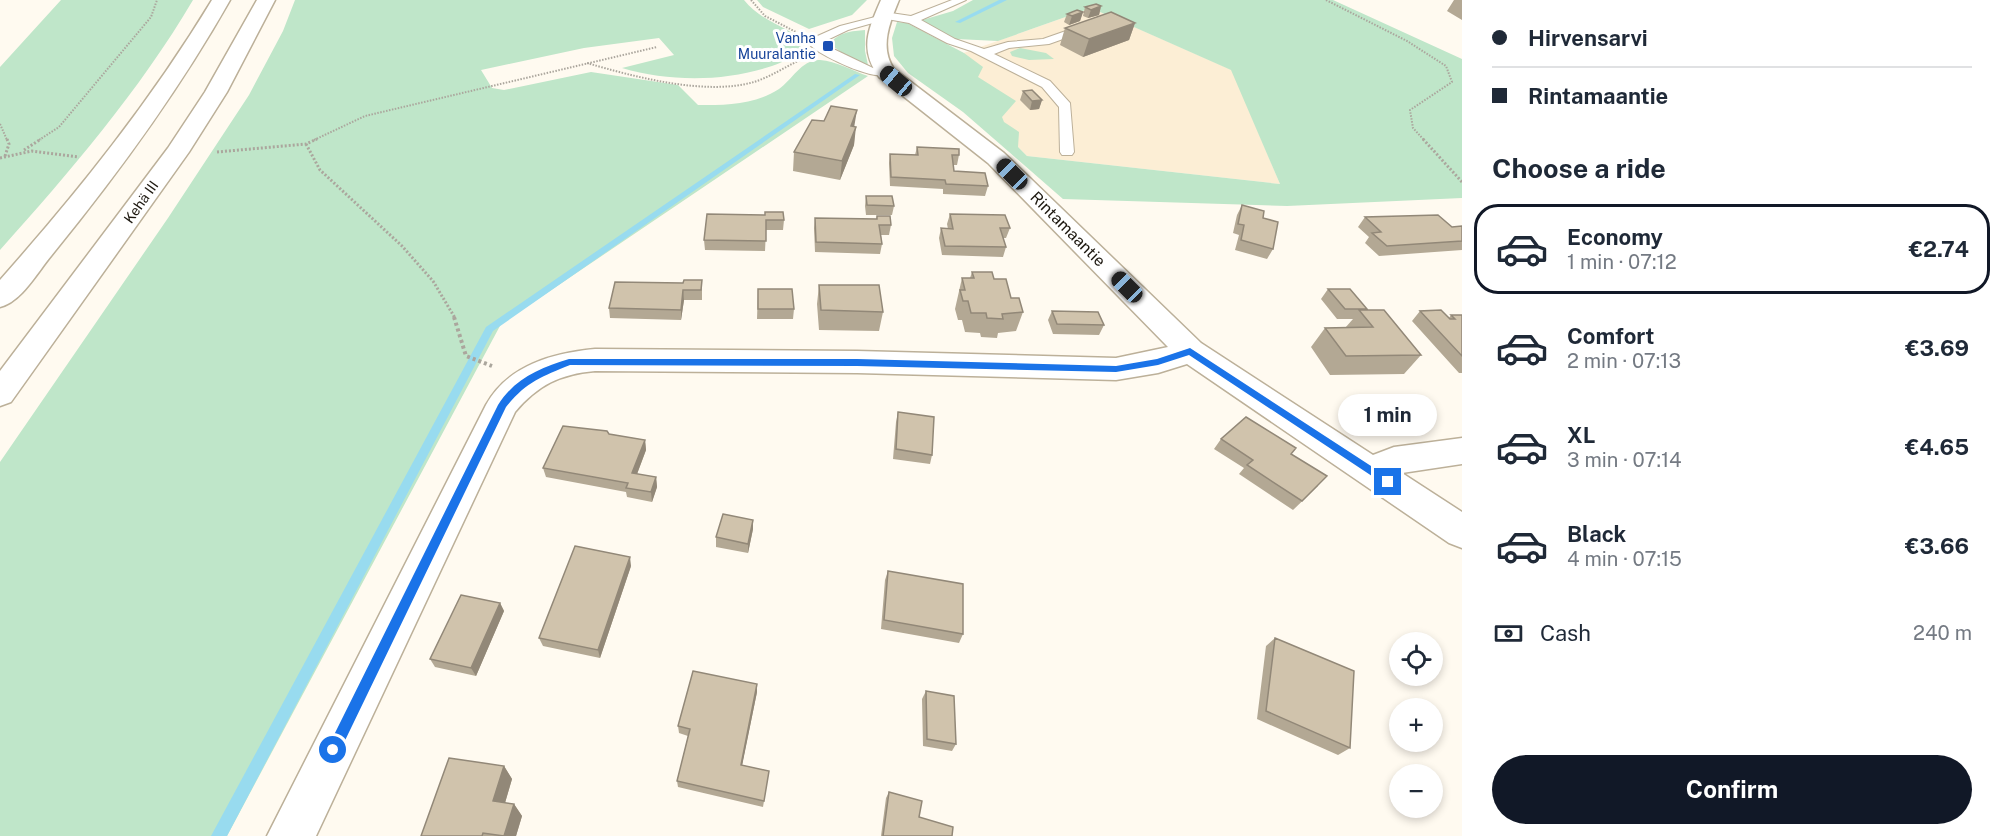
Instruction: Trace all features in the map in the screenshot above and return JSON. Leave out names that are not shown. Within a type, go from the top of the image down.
[{"type":"main road","points":[[0,298],[122,151],[168,88],[221,0]]},
{"type":"main road","name":"Kehä III","points":[[0,394],[177,152],[216,92],[266,0]]},
{"type":"main road","points":[[885,12],[876,45],[877,59],[886,73]]},
{"type":"main road","name":"Rintamaantie","points":[[886,73],[956,124],[996,158],[1190,351],[1462,532]]},
{"type":"main road","points":[[291,836],[502,405],[518,386],[531,377],[569,362],[595,360],[857,362],[1116,369],[1158,362],[1190,351]]},
{"type":"main road","points":[[1370,470],[1394,461],[1462,450]]},
{"type":"lane","points":[[912,20],[961,0]]},
{"type":"lane","points":[[886,73],[870,71],[820,45],[844,28],[885,12],[912,20],[951,42],[984,53],[1046,84],[1065,106],[1067,152]]},
{"type":"lane","points":[[984,53],[1008,45],[1045,42],[1101,22]]},
{"type":"path","points":[[2,157],[24,150],[59,127],[151,17],[157,0]]},
{"type":"path","points":[[750,0],[765,16],[820,45]]},
{"type":"path","points":[[1326,0],[1407,41],[1446,66],[1452,82],[1410,110],[1413,128],[1462,182]]},
{"type":"path","points":[[586,63],[621,74],[710,85],[752,82],[820,45]]},
{"type":"path","points":[[217,152],[306,144],[364,116],[492,84],[657,47]]},
{"type":"path","points":[[0,124],[9,144],[2,157]]},
{"type":"path","points":[[306,144],[320,170],[402,246],[433,281],[456,320],[466,356],[493,366]]},
{"type":"path","points":[[24,150],[43,150],[80,157]]},
{"type":"shaded area","points":[[1091,8],[1232,70],[1280,184],[1027,156],[978,109],[955,56]]},
{"type":"green space","points":[[61,0],[193,0],[150,66],[103,130],[0,250],[0,67]]},
{"type":"green space","points":[[295,0],[744,0],[760,15],[794,34],[809,47],[772,66],[716,77],[678,78],[622,68],[674,55],[659,38],[584,48],[481,70],[492,88],[504,90],[591,72],[678,85],[698,105],[719,105],[750,101],[769,94],[784,85],[803,66],[814,61],[832,62],[868,76],[501,324],[227,836],[0,836],[0,462],[168,218],[249,95],[283,31]]},
{"type":"green space","points":[[757,0],[867,0],[852,15],[809,29],[763,7]]},
{"type":"green space","points":[[973,0],[1333,0],[1462,59],[1462,198],[1287,206],[1063,199],[963,112],[908,73],[894,56],[892,38],[897,22],[907,23],[964,53],[983,67],[978,77],[1016,101],[1002,117],[1004,122],[1019,132],[1018,147],[1027,156],[1280,184],[1231,70],[1091,8],[998,41],[956,39],[919,21],[953,11]]},
{"type":"green space","points":[[865,30],[868,65],[845,55],[830,44],[841,35]]},
{"type":"green space","points":[[1020,48],[1046,53],[1054,59],[1029,60],[1012,56],[1010,52]]},
{"type":"building","points":[[1096,4],[1101,6],[1091,10],[1085,7]]},
{"type":"building","points":[[1077,10],[1083,12],[1072,16],[1067,14]]},
{"type":"building","points":[[1111,12],[1135,23],[1089,39],[1065,28]]},
{"type":"building","points":[[1032,90],[1042,100],[1032,101],[1023,91]]},
{"type":"building","points":[[831,106],[857,110],[851,126],[856,127],[842,161],[794,152],[812,120],[824,121]]},
{"type":"building","points":[[917,147],[959,149],[959,155],[952,155],[954,171],[985,173],[988,186],[946,184],[945,180],[891,177],[890,154],[918,155]]},
{"type":"building","points":[[866,196],[892,196],[894,206],[867,205]]},
{"type":"building","points":[[1242,205],[1264,211],[1263,218],[1278,222],[1273,249],[1241,240],[1244,225],[1238,224]]},
{"type":"building","points":[[765,212],[783,212],[784,220],[766,220],[766,241],[704,240],[707,214],[765,215]]},
{"type":"building","points":[[950,214],[1005,215],[1010,228],[1000,228],[1006,247],[945,246],[941,228],[953,229]]},
{"type":"building","points":[[1438,215],[1452,227],[1462,226],[1462,241],[1387,246],[1372,233],[1381,232],[1365,217]]},
{"type":"building","points":[[877,216],[890,216],[891,225],[879,225],[882,244],[816,242],[815,218],[877,219]]},
{"type":"building","points":[[972,272],[992,272],[994,279],[1006,279],[1011,298],[1019,298],[1023,312],[1002,314],[1003,319],[987,318],[986,313],[971,313],[968,301],[963,301],[960,290],[965,290],[962,278],[974,278]]},
{"type":"building","points":[[684,280],[702,280],[701,290],[683,290],[681,310],[609,308],[615,282],[683,283]]},
{"type":"building","points":[[819,285],[879,285],[883,312],[821,310]]},
{"type":"building","points":[[758,289],[792,289],[794,309],[758,309]]},
{"type":"building","points":[[1328,289],[1350,289],[1367,309],[1345,309]]},
{"type":"building","points":[[1359,310],[1384,310],[1421,355],[1346,356],[1325,328],[1373,327]]},
{"type":"building","points":[[1441,310],[1450,319],[1455,319],[1451,315],[1462,315],[1462,356],[1420,311]]},
{"type":"building","points":[[1052,311],[1098,312],[1104,325],[1057,324]]},
{"type":"building","points":[[898,412],[934,417],[932,455],[896,449]]},
{"type":"building","points":[[1246,417],[1296,448],[1291,454],[1327,476],[1302,501],[1247,465],[1253,460],[1221,439]]},
{"type":"building","points":[[563,426],[607,431],[609,434],[645,440],[632,473],[656,477],[651,492],[626,488],[628,483],[543,468]]},
{"type":"building","points":[[723,514],[753,520],[748,544],[716,537]]},
{"type":"building","points":[[575,546],[630,557],[598,650],[539,638]]},
{"type":"building","points":[[888,571],[963,584],[963,634],[884,620]]},
{"type":"building","points":[[461,595],[500,603],[471,668],[430,659]]},
{"type":"building","points":[[1275,638],[1354,671],[1350,748],[1266,711]]},
{"type":"building","points":[[693,671],[757,684],[741,765],[769,771],[764,801],[677,781],[690,729],[678,726]]},
{"type":"building","points":[[926,691],[954,696],[956,744],[927,739]]},
{"type":"building","points":[[449,758],[504,766],[493,801],[514,804],[504,836],[483,833],[482,836],[421,836]]},
{"type":"building","points":[[889,792],[922,801],[919,817],[953,827],[952,836],[883,836]]},
{"type":"waterway","points":[[958,22],[1004,0]]},
{"type":"waterway","points":[[219,836],[489,329],[857,75]]},
{"type":"place","name":"Vanha Muuralantie","points":[[828,46]]},
{"type":"route","points":[[333,750],[502,405],[518,386],[531,377],[548,368],[569,362],[595,360],[857,362],[1116,369],[1158,362],[1190,351],[1388,482]]}]
